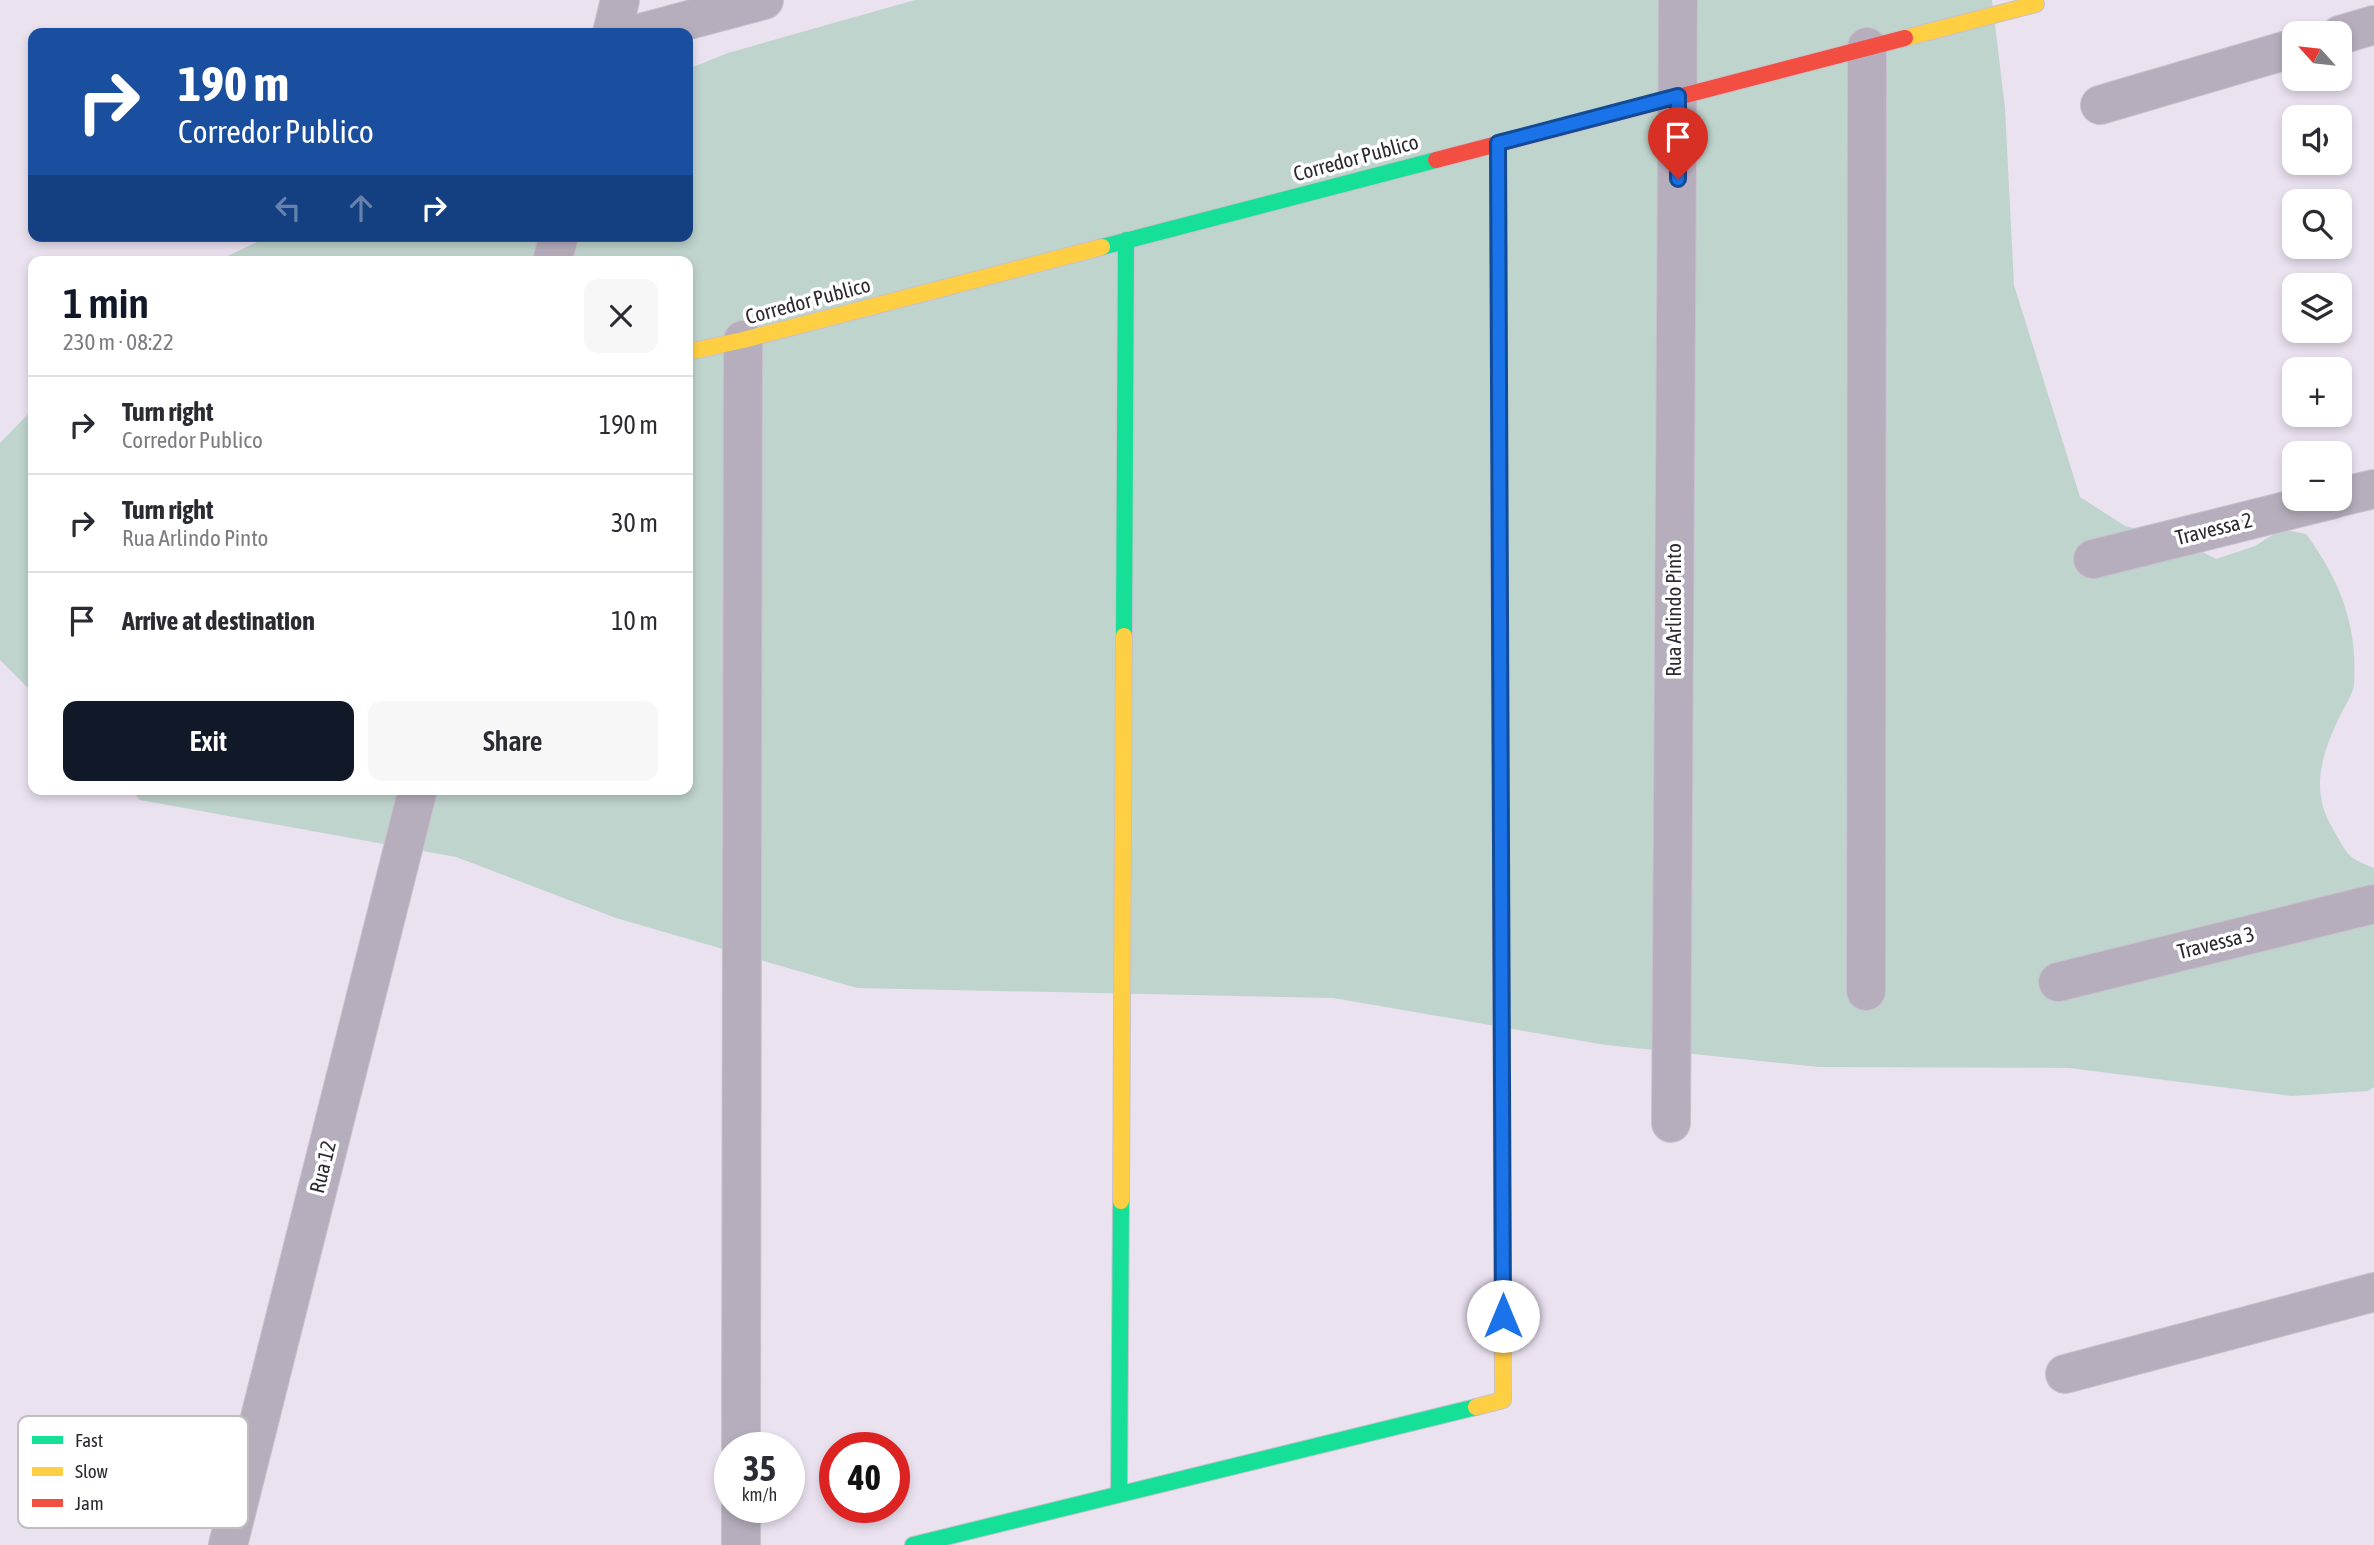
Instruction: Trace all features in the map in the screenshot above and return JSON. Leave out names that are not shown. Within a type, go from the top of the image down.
[{"type":"street","points":[[613,28],[620,0]]},
{"type":"street","points":[[659,28],[764,0]]},
{"type":"street","name":"Rua Arlindo Pinto","points":[[1671,1123],[1678,0]]},
{"type":"street","name":"Corredor Publico","points":[[693,351],[2036,4]]},
{"type":"street","points":[[2352,31],[2374,25]]},
{"type":"street","points":[[1866,992],[1867,47]]},
{"type":"street","points":[[2100,105],[2282,52]]},
{"type":"street","points":[[914,1545],[1503,1400],[1498,143]]},
{"type":"street","points":[[1119,1494],[1126,240]]},
{"type":"street","points":[[741,1432],[743,340]]},
{"type":"street","points":[[2352,494],[2374,489]]},
{"type":"street","name":"Travessa 2","points":[[2093,559],[2286,511]]},
{"type":"street","name":"Rua 12","points":[[248,1465],[416,795]]},
{"type":"street","name":"Travessa 3","points":[[2058,982],[2374,904]]},
{"type":"street","points":[[2065,1374],[2374,1293]]},
{"type":"street","points":[[741,1523],[741,1545]]},
{"type":"street","name":"Rua 12","points":[[228,1545],[232,1528]]},
{"type":"green space","points":[[915,0],[1992,0],[2005,108],[2014,285],[2080,497],[2125,526],[2176,538],[2216,559],[2255,546],[2282,529],[2306,534],[2328,569],[2344,604],[2353,643],[2354,684],[2327,746],[2320,787],[2326,815],[2345,850],[2353,858],[2374,868],[2374,1087],[2368,1091],[2292,1096],[2069,1068],[1819,1067],[1606,1045],[1333,998],[857,988],[616,918],[456,857],[140,800],[135,795],[693,795],[693,256],[228,256],[257,242],[693,242],[693,67],[728,53]]},
{"type":"green space","points":[[28,414],[28,688],[0,660],[0,443]]},
{"type":"traffic: fast","points":[[1498,143],[1499,466]]},
{"type":"traffic: fast","points":[[1102,247],[1436,160]]},
{"type":"traffic: fast","points":[[1124,636],[1126,240]]},
{"type":"traffic: fast","points":[[1119,1494],[1121,1201]]},
{"type":"traffic: fast","points":[[913,1545],[1476,1407]]},
{"type":"traffic: slow","points":[[1905,38],[2036,4]]},
{"type":"traffic: slow","points":[[693,351],[1102,247]]},
{"type":"traffic: slow","points":[[1121,1201],[1124,636]]},
{"type":"traffic: slow","points":[[1476,1407],[1503,1400],[1501,972]]},
{"type":"traffic: jam","points":[[1436,160],[1905,38]]},
{"type":"traffic: jam","points":[[1499,466],[1501,972]]},
{"type":"route","points":[[1503,1316],[1498,143],[1678,96],[1678,179]]}]
